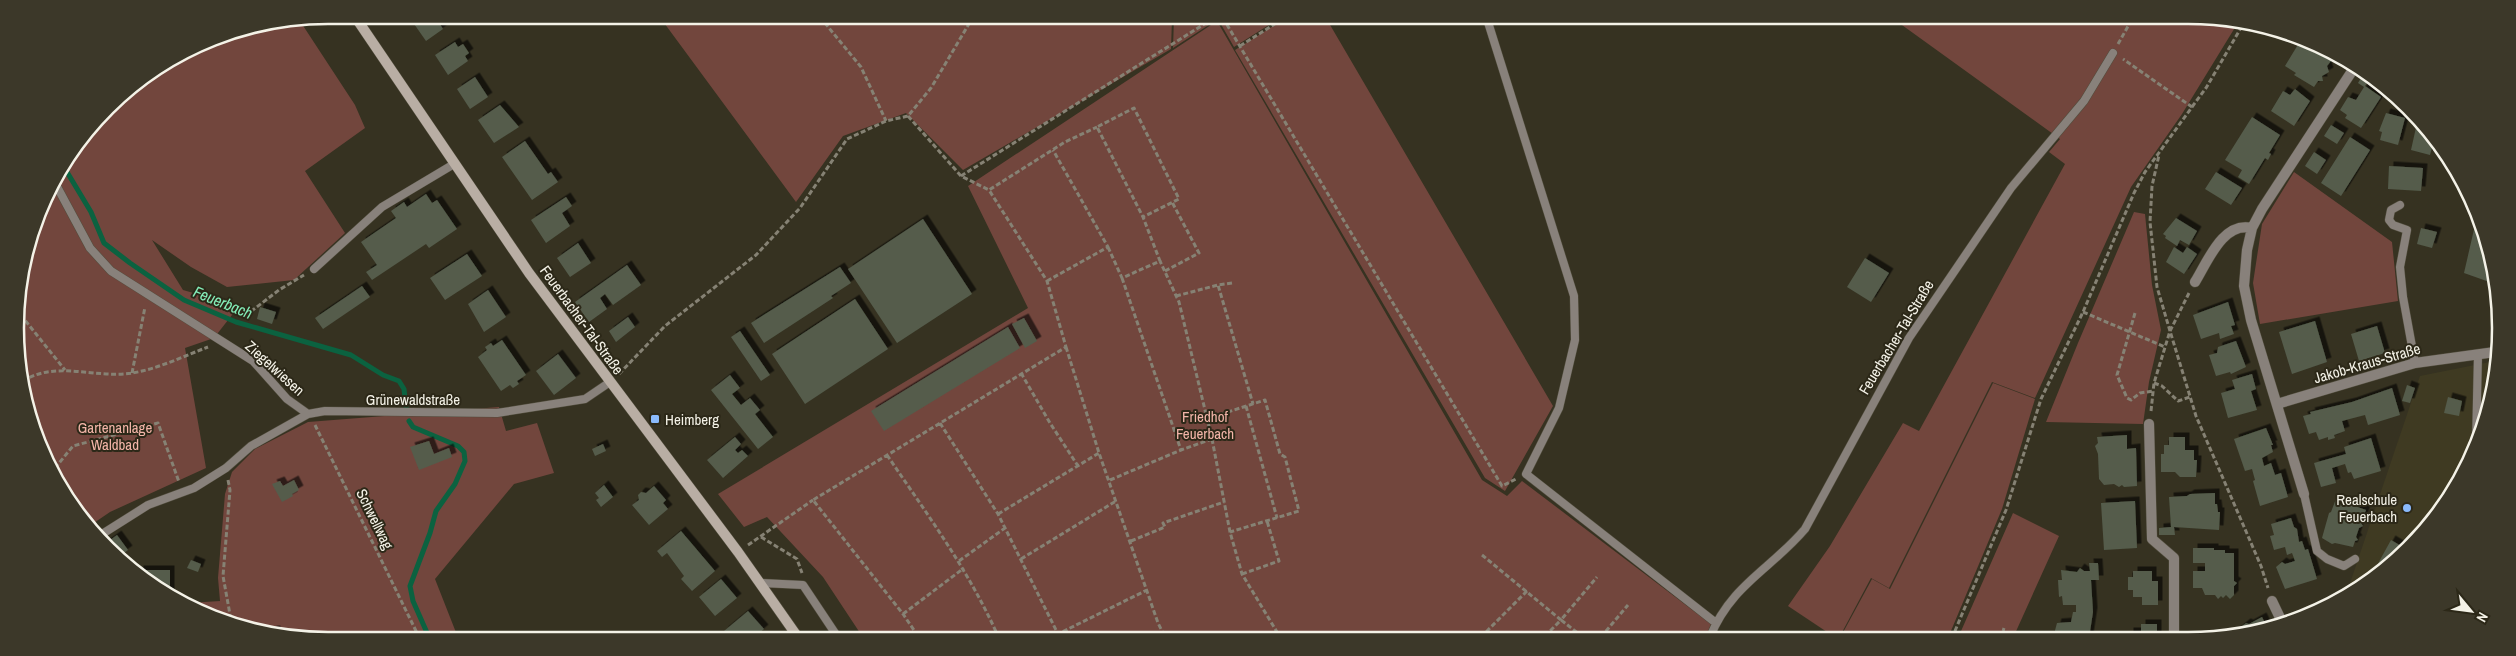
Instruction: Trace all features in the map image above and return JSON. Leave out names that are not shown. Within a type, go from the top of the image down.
[{"type":"main road","name":"Feuerbacher-Tal-Straße","points":[[360,24],[529,273],[738,552],[793,632]]},
{"type":"street","points":[[2304,494],[2251,320],[2244,286],[2247,250],[2252,228],[2262,209],[2352,72]]},
{"type":"street","points":[[2195,282],[2222,238],[2232,229],[2244,226],[2252,228]]},
{"type":"street","name":"Jakob-Kraus-Straße","points":[[2277,404],[2415,363],[2492,352]]},
{"type":"street","points":[[2149,424],[2152,539],[2174,558],[2174,632]]},
{"type":"street","points":[[2272,601],[2280,618]]},
{"type":"lane","points":[[1489,24],[1574,296],[1575,340],[1559,408],[1526,474],[1716,623]]},
{"type":"lane","name":"Feuerbacher-Tal-Straße","points":[[1712,632],[1716,623],[1738,591],[1791,545],[1805,529],[1909,338],[2011,188],[2084,100],[2113,53]]},
{"type":"lane","points":[[314,269],[382,207],[454,164]]},
{"type":"lane","name":"Ziegelwiesen","points":[[58,188],[90,248],[111,271],[252,362],[287,399],[308,414]]},
{"type":"lane","points":[[2400,205],[2391,210],[2389,220],[2393,225],[2407,230],[2400,267],[2403,297],[2415,363]]},
{"type":"lane","points":[[2476,425],[2478,354]]},
{"type":"lane","name":"Grünewaldstraße","points":[[103,533],[148,505],[194,488],[226,468],[251,446],[308,414],[325,411],[496,413],[585,399],[610,382]]},
{"type":"lane","points":[[2304,494],[2317,551],[2327,559],[2344,566],[2355,559]]},
{"type":"lane","points":[[760,583],[803,585],[834,632]]},
{"type":"path","points":[[826,24],[862,68],[886,121]]},
{"type":"path","points":[[610,382],[665,326],[756,255],[800,208],[846,139],[886,121],[908,116],[931,88],[969,24]]},
{"type":"path","points":[[961,176],[1204,24]]},
{"type":"path","points":[[1227,24],[1502,486],[1526,474]]},
{"type":"path","points":[[1240,46],[1275,24]]},
{"type":"path","points":[[2129,24],[2113,53],[2134,65],[2192,108]]},
{"type":"path","points":[[1955,632],[2006,510],[2041,399],[2083,312],[2134,193],[2145,172],[2206,88],[2241,29]]},
{"type":"path","points":[[989,190],[1053,150],[1134,108],[1179,199],[1143,218]]},
{"type":"path","points":[[908,116],[961,176],[989,190],[1047,281],[1099,453],[1163,632]]},
{"type":"path","points":[[1097,127],[1143,218],[1176,296],[1212,439],[1230,532],[1242,574],[1277,632]]},
{"type":"path","points":[[1053,150],[1108,247],[1122,278],[1181,450]]},
{"type":"path","points":[[2159,154],[2152,186],[2150,222],[2157,287],[2190,397],[2212,454],[2262,566],[2272,601]]},
{"type":"path","points":[[1165,271],[1199,253],[1172,202]]},
{"type":"path","points":[[1047,281],[1108,247]]},
{"type":"path","points":[[1122,278],[1160,261]]},
{"type":"path","points":[[245,316],[279,290],[314,269]]},
{"type":"path","points":[[2149,424],[2154,383],[2170,331],[2195,282]]},
{"type":"path","points":[[1176,296],[1232,283]]},
{"type":"path","points":[[1218,285],[1253,404]]},
{"type":"path","points":[[132,373],[147,296]]},
{"type":"path","points":[[2083,312],[2165,347]]},
{"type":"path","points":[[2135,313],[2117,375],[2126,398],[2131,400],[2140,393],[2153,391]]},
{"type":"path","points":[[24,319],[65,370]]},
{"type":"path","points":[[28,378],[65,370],[95,373],[132,373],[209,346],[218,339]]},
{"type":"path","points":[[738,552],[813,500],[1066,347]]},
{"type":"path","points":[[1021,373],[1078,466]]},
{"type":"path","points":[[2154,383],[2178,401],[2190,397]]},
{"type":"path","points":[[1206,419],[1265,400],[1280,454],[1285,457],[1299,511],[1230,532]]},
{"type":"path","points":[[1246,406],[1277,518]]},
{"type":"path","name":"Schwellwag","points":[[308,414],[366,525],[417,632]]},
{"type":"path","points":[[57,466],[73,446],[158,423],[182,492]]},
{"type":"path","points":[[940,423],[998,514],[1058,632]]},
{"type":"path","points":[[1110,480],[1212,439]]},
{"type":"path","points":[[998,514],[1099,453]]},
{"type":"path","points":[[887,455],[964,568],[982,599],[996,632]]},
{"type":"path","points":[[226,468],[230,490],[223,576],[231,616]]},
{"type":"path","points":[[813,500],[915,632]]},
{"type":"path","points":[[1021,559],[1116,501]]},
{"type":"path","points":[[1131,541],[1165,528],[1163,523],[1224,502]]},
{"type":"path","points":[[1242,574],[1279,561],[1267,521]]},
{"type":"path","points":[[958,560],[1005,528]]},
{"type":"path","points":[[761,537],[797,559],[801,567],[803,585]]},
{"type":"path","points":[[1482,555],[1577,632]]},
{"type":"path","points":[[903,614],[964,568]]},
{"type":"path","points":[[1549,632],[1597,577]]},
{"type":"path","points":[[1065,632],[1147,590]]},
{"type":"path","points":[[1486,632],[1527,591]]},
{"type":"path","points":[[1605,632],[1628,604]]},
{"type":"path","points":[[2003,632],[2004,628]]},
{"type":"shaded area","name":"Realschule Feuerbach","points":[[2491,362],[2482,407],[2476,426],[2461,463],[2441,497],[2417,529],[2389,557],[2349,586],[2420,376]]},
{"type":"green space","points":[[665,24],[1172,24],[1171,49],[963,170],[906,113],[843,136],[796,202]]},
{"type":"green space","points":[[1174,24],[1210,24],[1173,48]]},
{"type":"green space","name":"Friedhof Feuerbach","points":[[1212,24],[1219,24],[1482,480],[1507,496],[1522,481],[1711,624],[1708,632],[859,632],[823,577],[767,517],[744,527],[718,494],[1028,308],[968,186]]},
{"type":"green space","points":[[1221,24],[1270,24],[1234,47]]},
{"type":"green space","points":[[1276,24],[1330,24],[1553,406],[1505,491],[1485,478],[1235,50]]},
{"type":"green space","points":[[1901,24],[2208,24],[2235,27],[2182,114],[2131,187],[2035,398],[1992,382],[1889,588],[1871,578],[1842,632],[1827,632],[1788,606],[1830,546],[1903,423],[1919,431],[2065,164],[2049,152],[2060,139]]},
{"type":"green space","name":"Gartenanlage Waldbad","points":[[302,25],[355,105],[365,128],[305,171],[345,233],[294,280],[227,287],[191,267],[152,240],[183,290],[239,306],[214,338],[185,348],[206,468],[110,512],[94,523],[75,497],[55,463],[34,407],[26,368],[24,308],[34,249],[47,212],[55,193],[75,159],[99,127],[127,99],[159,75],[193,55],[230,40],[249,34]]},
{"type":"green space","points":[[2294,172],[2392,242],[2398,301],[2260,324],[2253,283],[2262,224]]},
{"type":"green space","points":[[2134,212],[2145,214],[2152,285],[2161,330],[2149,382],[2143,424],[2046,422],[2078,343]]},
{"type":"green space","points":[[1993,383],[2035,399],[2002,509],[1951,632],[1843,632],[1872,579],[1890,589]]},
{"type":"green space","points":[[499,407],[506,431],[537,423],[554,473],[514,484],[435,579],[456,632],[308,632],[288,630],[249,622],[197,603],[220,601],[218,578],[225,494],[232,472],[255,449],[308,422]]},
{"type":"green space","points":[[2013,513],[2059,536],[2016,632],[1961,632]]},
{"type":"building","points":[[414,24],[440,24],[443,29],[426,41]]},
{"type":"building","points":[[455,42],[458,47],[463,44],[469,53],[465,56],[468,61],[448,75],[435,55]]},
{"type":"building","points":[[2298,45],[2323,55],[2331,61],[2327,66],[2329,72],[2322,76],[2323,81],[2318,81],[2314,87],[2294,75],[2296,73],[2285,66]]},
{"type":"building","points":[[475,77],[488,97],[470,109],[457,89]]},
{"type":"building","points":[[2361,78],[2367,83],[2365,86],[2381,97],[2361,128],[2345,118],[2347,115],[2340,110],[2348,97],[2356,100],[2364,87],[2358,83]]},
{"type":"building","points":[[2295,89],[2310,101],[2294,126],[2271,111],[2283,91],[2290,95]]},
{"type":"building","points":[[500,105],[519,127],[494,143],[478,120]]},
{"type":"building","points":[[2386,113],[2405,118],[2398,145],[2380,140],[2382,132],[2379,131]]},
{"type":"building","points":[[2252,117],[2280,135],[2269,153],[2271,154],[2268,160],[2265,158],[2249,184],[2238,177],[2242,170],[2225,160]]},
{"type":"building","points":[[2331,125],[2344,133],[2337,144],[2324,136]]},
{"type":"building","points":[[2416,126],[2432,147],[2430,155],[2411,150]]},
{"type":"building","points":[[2350,137],[2370,150],[2341,196],[2321,183]]},
{"type":"building","points":[[525,141],[548,174],[551,172],[558,182],[532,200],[502,157]]},
{"type":"building","points":[[2314,152],[2326,160],[2317,174],[2305,166]]},
{"type":"building","points":[[2389,166],[2423,168],[2421,191],[2388,189]]},
{"type":"building","points":[[2216,172],[2242,188],[2231,205],[2205,189]]},
{"type":"building","points":[[426,194],[432,203],[437,200],[457,229],[429,248],[426,244],[372,280],[366,272],[377,265],[361,242],[396,218],[391,211],[404,202],[407,207]]},
{"type":"building","points":[[566,197],[572,206],[562,213],[570,226],[546,243],[531,220]]},
{"type":"building","points":[[2176,218],[2197,231],[2189,245],[2180,240],[2177,246],[2165,238],[2166,236],[2163,234]]},
{"type":"building","points":[[923,219],[972,294],[897,343],[848,269]]},
{"type":"building","points":[[2475,227],[2482,249],[2489,282],[2464,273]]},
{"type":"building","points":[[2421,228],[2437,232],[2432,248],[2417,244]]},
{"type":"building","points":[[578,243],[591,263],[570,277],[557,258]]},
{"type":"building","points":[[2174,247],[2183,253],[2187,247],[2197,254],[2184,274],[2166,262]]},
{"type":"building","points":[[467,254],[482,276],[445,300],[430,278]]},
{"type":"building","points":[[1865,258],[1889,273],[1871,302],[1847,287]]},
{"type":"building","points":[[627,265],[641,285],[613,305],[605,294],[600,298],[607,309],[589,322],[575,302]]},
{"type":"building","points":[[840,267],[851,283],[831,296],[833,298],[764,343],[751,323]]},
{"type":"building","points":[[362,286],[370,297],[323,329],[315,318]]},
{"type":"building","points":[[488,290],[506,317],[484,332],[468,304]]},
{"type":"building","points":[[855,299],[888,349],[805,404],[772,354]]},
{"type":"building","points":[[2228,302],[2235,325],[2231,326],[2234,334],[2220,339],[2219,333],[2201,339],[2193,315]]},
{"type":"building","points":[[260,307],[276,312],[272,324],[257,319]]},
{"type":"building","points":[[628,317],[635,327],[616,342],[609,331]]},
{"type":"building","points":[[1024,318],[1037,341],[1025,348],[1012,324]]},
{"type":"building","points":[[2315,321],[2327,362],[2292,374],[2279,332]]},
{"type":"building","points":[[2377,326],[2385,353],[2359,361],[2351,334]]},
{"type":"building","points":[[1008,327],[1020,348],[884,431],[871,411]]},
{"type":"building","points":[[740,331],[770,375],[761,381],[731,337]]},
{"type":"building","points":[[502,340],[526,375],[517,381],[519,384],[513,388],[510,385],[501,391],[478,357],[487,350],[485,347],[491,343],[493,346]]},
{"type":"building","points":[[2236,341],[2246,367],[2231,374],[2230,372],[2216,376],[2209,355],[2217,353],[2218,347]]},
{"type":"building","points":[[558,354],[576,378],[554,395],[536,371]]},
{"type":"building","points":[[2252,374],[2256,389],[2251,391],[2257,410],[2228,418],[2221,393],[2235,389],[2232,380]]},
{"type":"building","points":[[730,375],[740,388],[732,394],[741,405],[750,398],[760,410],[755,414],[773,437],[758,449],[711,390]]},
{"type":"building","points":[[2407,385],[2415,388],[2410,403],[2402,401]]},
{"type":"building","points":[[2392,388],[2400,415],[2368,425],[2365,415],[2342,421],[2345,431],[2334,435],[2335,438],[2328,440],[2328,437],[2319,440],[2316,432],[2309,434],[2303,416],[2311,414],[2310,412],[2352,402]]},
{"type":"building","points":[[2448,397],[2462,401],[2459,416],[2444,413]]},
{"type":"building","points":[[2266,428],[2273,445],[2271,445],[2273,452],[2262,458],[2264,466],[2271,463],[2275,475],[2281,473],[2288,497],[2260,506],[2253,481],[2255,480],[2252,469],[2245,471],[2234,439]]},
{"type":"building","points":[[2127,435],[2127,449],[2136,448],[2137,486],[2124,487],[2122,485],[2119,487],[2114,484],[2104,485],[2099,479],[2098,454],[2095,446],[2098,443],[2097,437]]},
{"type":"building","points":[[735,437],[741,444],[735,450],[738,453],[742,450],[748,456],[723,478],[707,460]]},
{"type":"building","points":[[2169,437],[2185,437],[2185,450],[2194,450],[2194,460],[2197,460],[2196,477],[2180,477],[2175,472],[2161,472],[2161,454],[2164,454],[2164,445],[2169,445]]},
{"type":"building","points":[[2371,438],[2381,471],[2354,479],[2351,472],[2348,473],[2345,464],[2332,468],[2336,483],[2321,487],[2314,463],[2346,454],[2344,447]]},
{"type":"building","points":[[429,441],[434,454],[449,448],[452,457],[419,470],[410,447]]},
{"type":"building","points":[[603,444],[606,451],[595,456],[592,449]]},
{"type":"building","points":[[294,480],[299,490],[282,502],[272,484],[280,481],[283,486]]},
{"type":"building","points":[[604,485],[613,497],[601,507],[596,500],[599,498],[595,493]]},
{"type":"building","points":[[654,486],[666,500],[663,503],[668,509],[649,525],[632,505],[639,500],[638,495],[641,492],[646,493]]},
{"type":"building","points":[[2215,493],[2215,504],[2217,504],[2218,512],[2220,512],[2219,530],[2174,527],[2175,535],[2159,535],[2159,528],[2171,527],[2169,497]]},
{"type":"building","points":[[2336,499],[2348,501],[2349,504],[2366,510],[2361,523],[2363,526],[2359,528],[2356,537],[2358,540],[2355,541],[2353,547],[2332,544],[2322,538],[2329,513]]},
{"type":"building","points":[[2135,501],[2137,548],[2104,550],[2101,503]]},
{"type":"building","points":[[2291,518],[2294,527],[2297,529],[2299,542],[2302,541],[2305,550],[2308,549],[2317,579],[2285,589],[2276,567],[2282,562],[2285,564],[2295,561],[2292,553],[2287,555],[2285,547],[2274,550],[2270,536],[2274,535],[2271,524]]},
{"type":"building","points":[[681,531],[715,571],[692,591],[681,579],[684,576],[667,553],[662,557],[657,551]]},
{"type":"building","points":[[117,535],[128,550],[123,553],[110,540]]},
{"type":"building","points":[[2391,540],[2400,546],[2389,557],[2376,566]]},
{"type":"building","points":[[2193,548],[2214,548],[2214,550],[2225,550],[2225,553],[2234,553],[2234,581],[2237,583],[2234,586],[2234,595],[2230,599],[2226,595],[2218,599],[2215,595],[2205,595],[2202,588],[2193,588],[2193,571],[2205,571],[2205,563],[2193,563]]},
{"type":"building","points":[[191,560],[201,564],[198,572],[187,568]]},
{"type":"building","points":[[2089,563],[2098,563],[2099,580],[2091,580],[2093,612],[2090,632],[2055,632],[2057,623],[2071,622],[2073,612],[2076,612],[2076,605],[2063,605],[2062,596],[2059,597],[2058,580],[2062,580],[2061,570],[2077,572],[2080,568],[2084,571],[2090,571]]},
{"type":"building","points":[[144,570],[170,570],[170,587]]},
{"type":"building","points":[[2133,571],[2152,571],[2152,581],[2158,581],[2158,605],[2142,605],[2142,597],[2133,597],[2133,590],[2128,590],[2128,577],[2133,577]]},
{"type":"building","points":[[721,579],[737,598],[715,616],[699,597]]},
{"type":"building","points":[[748,611],[764,629],[761,632],[724,631]]},
{"type":"building","points":[[2262,617],[2265,622],[2241,627],[2246,623],[2249,624]]},
{"type":"building","points":[[2141,624],[2157,624],[2157,632],[2141,632]]},
{"type":"waterway","name":"Feuerbach","points":[[67,172],[91,212],[104,243],[130,263],[184,300],[236,322],[351,355],[383,375],[399,381],[404,389],[406,407]]},
{"type":"waterway","name":"Feuerbach","points":[[409,421],[413,427],[458,446],[464,452],[465,461],[455,484],[436,511],[430,533],[410,586],[413,601],[427,632]]},
{"type":"place","name":"Heimberg","points":[[655,419]]},
{"type":"place","name":"Realschule Feuerbach","points":[[2407,508]]}]
